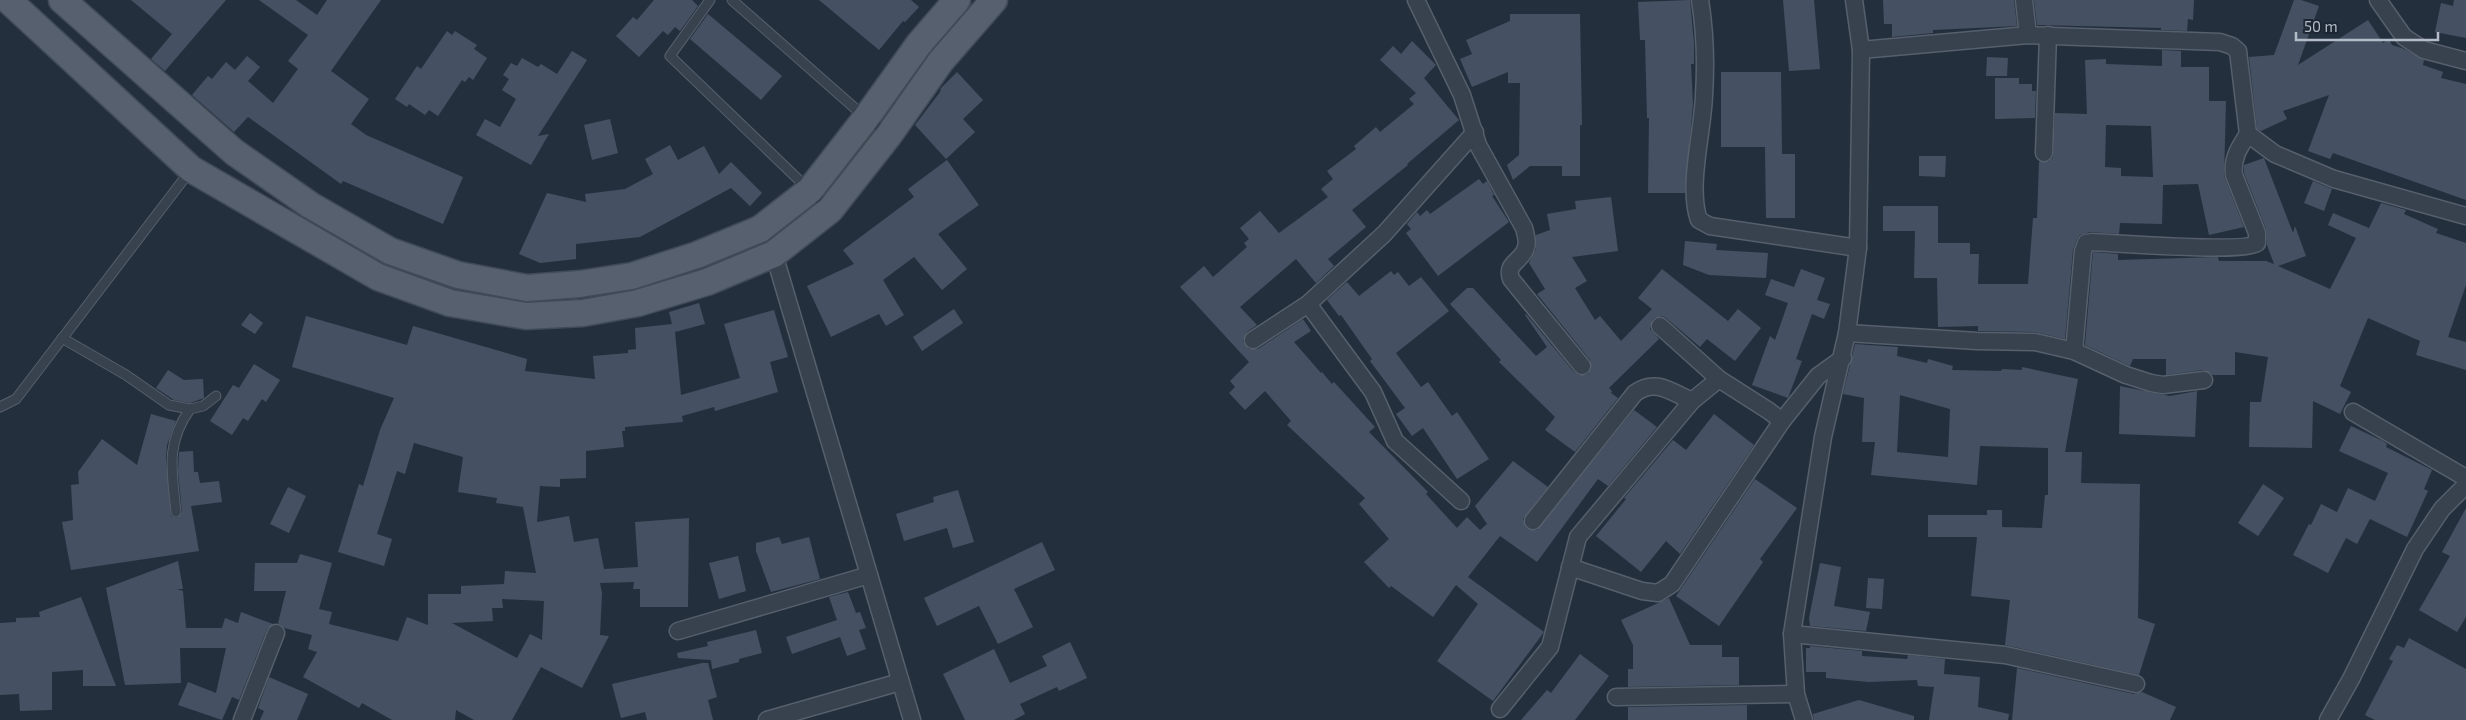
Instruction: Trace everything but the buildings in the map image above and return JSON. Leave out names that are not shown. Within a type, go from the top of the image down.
[{"type":"main road","points":[[8,0],[191,169],[378,277],[450,303],[526,316],[583,313],[638,304],[707,282],[774,254],[830,210],[889,135],[942,61],[994,0]]},
{"type":"main road","points":[[62,0],[234,152],[310,206],[390,251],[458,275],[528,288],[580,284],[632,276],[697,255],[760,229],[810,190],[866,118],[919,44],[957,0]]},
{"type":"street","points":[[1416,0],[1462,95],[1478,144],[1524,228],[1527,243],[1524,253],[1511,265],[1509,273],[1511,279],[1582,366]]},
{"type":"street","points":[[1700,0],[1704,23],[1704,95],[1694,200],[1700,220],[1710,226],[1858,248]]},
{"type":"street","points":[[1804,720],[1796,694],[1792,634],[1822,437],[1843,358],[1858,248],[1861,50],[1854,0]]},
{"type":"street","points":[[2024,0],[2028,35]]},
{"type":"street","points":[[2378,0],[2404,37],[2424,50],[2466,61]]},
{"type":"street","points":[[1861,50],[2028,35],[2048,35],[2220,42],[2232,46],[2238,51],[2248,134],[2236,154],[2233,166],[2234,175],[2257,233],[2256,243],[2248,248],[2086,243],[2083,251],[2074,350]]},
{"type":"street","points":[[2044,153],[2048,35]]},
{"type":"street","points":[[1253,340],[1308,304],[1384,234],[1475,132]]},
{"type":"street","points":[[2248,134],[2275,154],[2334,179],[2466,216]]},
{"type":"street","points":[[774,254],[912,720]]},
{"type":"street","points":[[1308,304],[1373,392],[1394,441],[1461,501]]},
{"type":"street","points":[[1660,326],[1720,379],[1769,410],[1782,421]]},
{"type":"street","points":[[1847,333],[1977,341],[2035,342],[2074,350],[2126,375],[2151,383],[2163,385],[2204,380]]},
{"type":"street","points":[[1570,567],[1642,591],[1658,592],[1672,584],[1782,421],[1818,376],[1843,358]]},
{"type":"street","points":[[1500,709],[1550,647],[1578,537],[1692,401],[1720,379]]},
{"type":"street","points":[[1533,520],[1635,394],[1644,386],[1655,385],[1692,401]]},
{"type":"street","points":[[2354,412],[2466,478]]},
{"type":"street","points":[[2328,720],[2351,679],[2414,549],[2442,509],[2466,485]]},
{"type":"street","points":[[678,631],[869,576]]},
{"type":"street","points":[[242,720],[250,694],[276,633]]},
{"type":"street","points":[[1792,634],[2005,655],[2136,684]]},
{"type":"street","points":[[767,720],[900,682]]},
{"type":"street","points":[[1616,698],[1796,694]]},
{"type":"lane","points":[[710,0],[670,56],[830,210]]},
{"type":"lane","points":[[732,0],[866,118],[889,135]]},
{"type":"lane","points":[[0,407],[16,398],[191,169]]},
{"type":"lane","points":[[62,338],[170,405],[190,409],[203,406],[216,396]]},
{"type":"lane","points":[[176,512],[171,454],[180,423],[190,409]]}]
